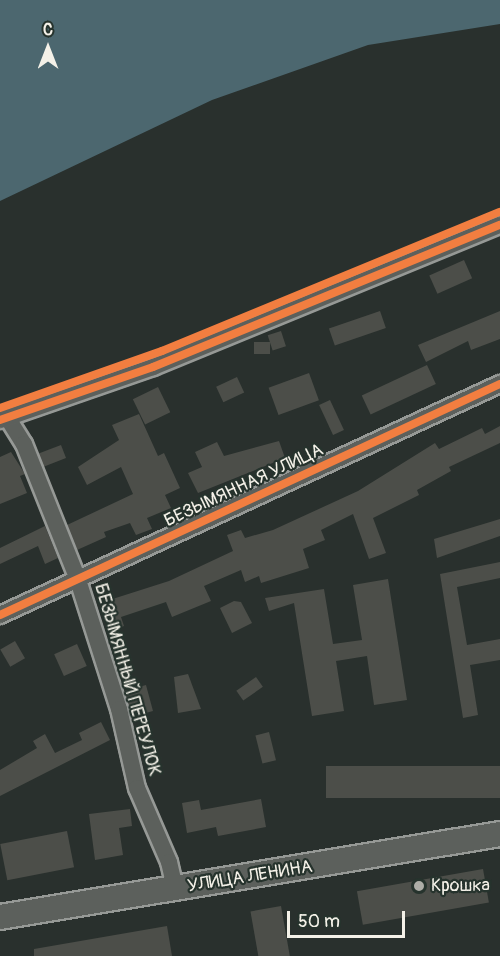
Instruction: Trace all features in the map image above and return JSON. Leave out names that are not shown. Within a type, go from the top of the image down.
[{"type":"street","points":[[4,418],[153,367],[500,225]]},
{"type":"street","name":"БЕЗЫМЯННАЯ УЛИЦА","points":[[0,615],[500,384]]},
{"type":"street","name":"БЕЗЫМЯННЫЙ ПЕРЕУЛОК","points":[[4,418],[24,444],[78,580],[119,709],[137,788],[169,862],[175,889]]},
{"type":"street","name":"УЛИЦА ЛЕНИНА","points":[[0,917],[500,834]]},
{"type":"water","points":[[0,0],[500,0],[500,24],[368,45],[212,100],[0,201]]},
{"type":"building","points":[[464,260],[472,278],[437,294],[429,275]]},
{"type":"building","points":[[380,311],[386,328],[335,346],[329,329]]},
{"type":"building","points":[[500,311],[500,339],[471,350],[468,341],[426,362],[418,345]]},
{"type":"building","points":[[281,331],[286,346],[273,351],[268,335]]},
{"type":"building","points":[[254,342],[270,342],[270,354],[254,354]]},
{"type":"building","points":[[427,365],[436,384],[371,414],[362,395]]},
{"type":"building","points":[[309,373],[319,400],[279,415],[269,388]]},
{"type":"building","points":[[237,377],[244,392],[223,402],[216,387]]},
{"type":"building","points":[[158,387],[170,412],[145,424],[133,399]]},
{"type":"building","points":[[330,400],[344,430],[333,435],[319,405]]},
{"type":"building","points":[[139,414],[158,456],[164,453],[180,488],[165,495],[171,508],[147,518],[152,529],[136,535],[130,523],[104,532],[106,537],[77,550],[67,525],[133,494],[121,467],[87,485],[78,467],[119,440],[112,425]]},
{"type":"building","points":[[500,426],[500,443],[449,467],[451,471],[417,490],[419,495],[373,518],[386,553],[369,559],[353,514],[321,530],[325,540],[303,549],[309,568],[261,583],[259,576],[245,582],[241,570],[204,586],[211,601],[172,617],[166,602],[121,617],[124,626],[111,631],[100,603],[169,581],[233,551],[227,535],[241,530],[245,538],[273,530],[358,491],[435,443],[439,449],[482,428],[485,434]]},
{"type":"building","points":[[279,441],[285,458],[198,493],[188,473],[202,467],[195,452],[217,442],[224,456]]},
{"type":"building","points":[[61,445],[66,458],[44,467],[39,454]]},
{"type":"building","points":[[11,452],[25,474],[20,476],[27,493],[0,504],[0,457]]},
{"type":"building","points":[[500,519],[500,536],[437,558],[434,539]]},
{"type":"building","points":[[45,526],[58,558],[45,564],[38,546],[0,564],[0,548]]},
{"type":"building","points":[[500,562],[500,578],[457,587],[467,645],[500,639],[500,660],[470,665],[478,715],[463,718],[440,574]]},
{"type":"building","points":[[388,579],[407,700],[374,705],[367,656],[336,661],[344,711],[312,716],[294,603],[269,611],[265,598],[324,589],[333,644],[362,640],[353,585]]},
{"type":"building","points":[[234,601],[241,602],[252,623],[232,633],[220,608]]},
{"type":"building","points":[[15,641],[25,658],[10,667],[0,650]]},
{"type":"building","points":[[77,644],[87,666],[64,676],[54,654]]},
{"type":"building","points":[[188,674],[201,709],[178,713],[174,677]]},
{"type":"building","points":[[256,677],[263,687],[243,701],[236,691]]},
{"type":"building","points":[[146,685],[153,711],[131,717],[124,691]]},
{"type":"building","points":[[101,722],[110,740],[0,796],[0,770],[37,748],[33,741],[45,734],[55,753],[82,740],[79,733]]},
{"type":"building","points":[[269,732],[276,760],[262,764],[255,735]]},
{"type":"building","points":[[326,766],[500,766],[500,798],[326,798]]},
{"type":"building","points":[[261,799],[266,827],[218,836],[216,827],[187,833],[182,803],[199,800],[201,810]]},
{"type":"building","points":[[130,809],[132,826],[119,828],[123,855],[95,860],[89,814]]},
{"type":"building","points":[[67,831],[74,867],[7,880],[0,844]]},
{"type":"building","points":[[483,869],[489,902],[363,925],[357,891]]},
{"type":"building","points":[[281,906],[290,956],[258,956],[250,911]]},
{"type":"building","points":[[167,926],[172,956],[34,956],[34,949]]},
{"type":"cycle path","points":[[0,408],[162,351],[500,212]]},
{"type":"cycle path","points":[[0,420],[153,367],[500,225]]},
{"type":"cycle path","points":[[0,615],[500,384]]},
{"type":"place","name":"Крошка","points":[[419,886]]}]
